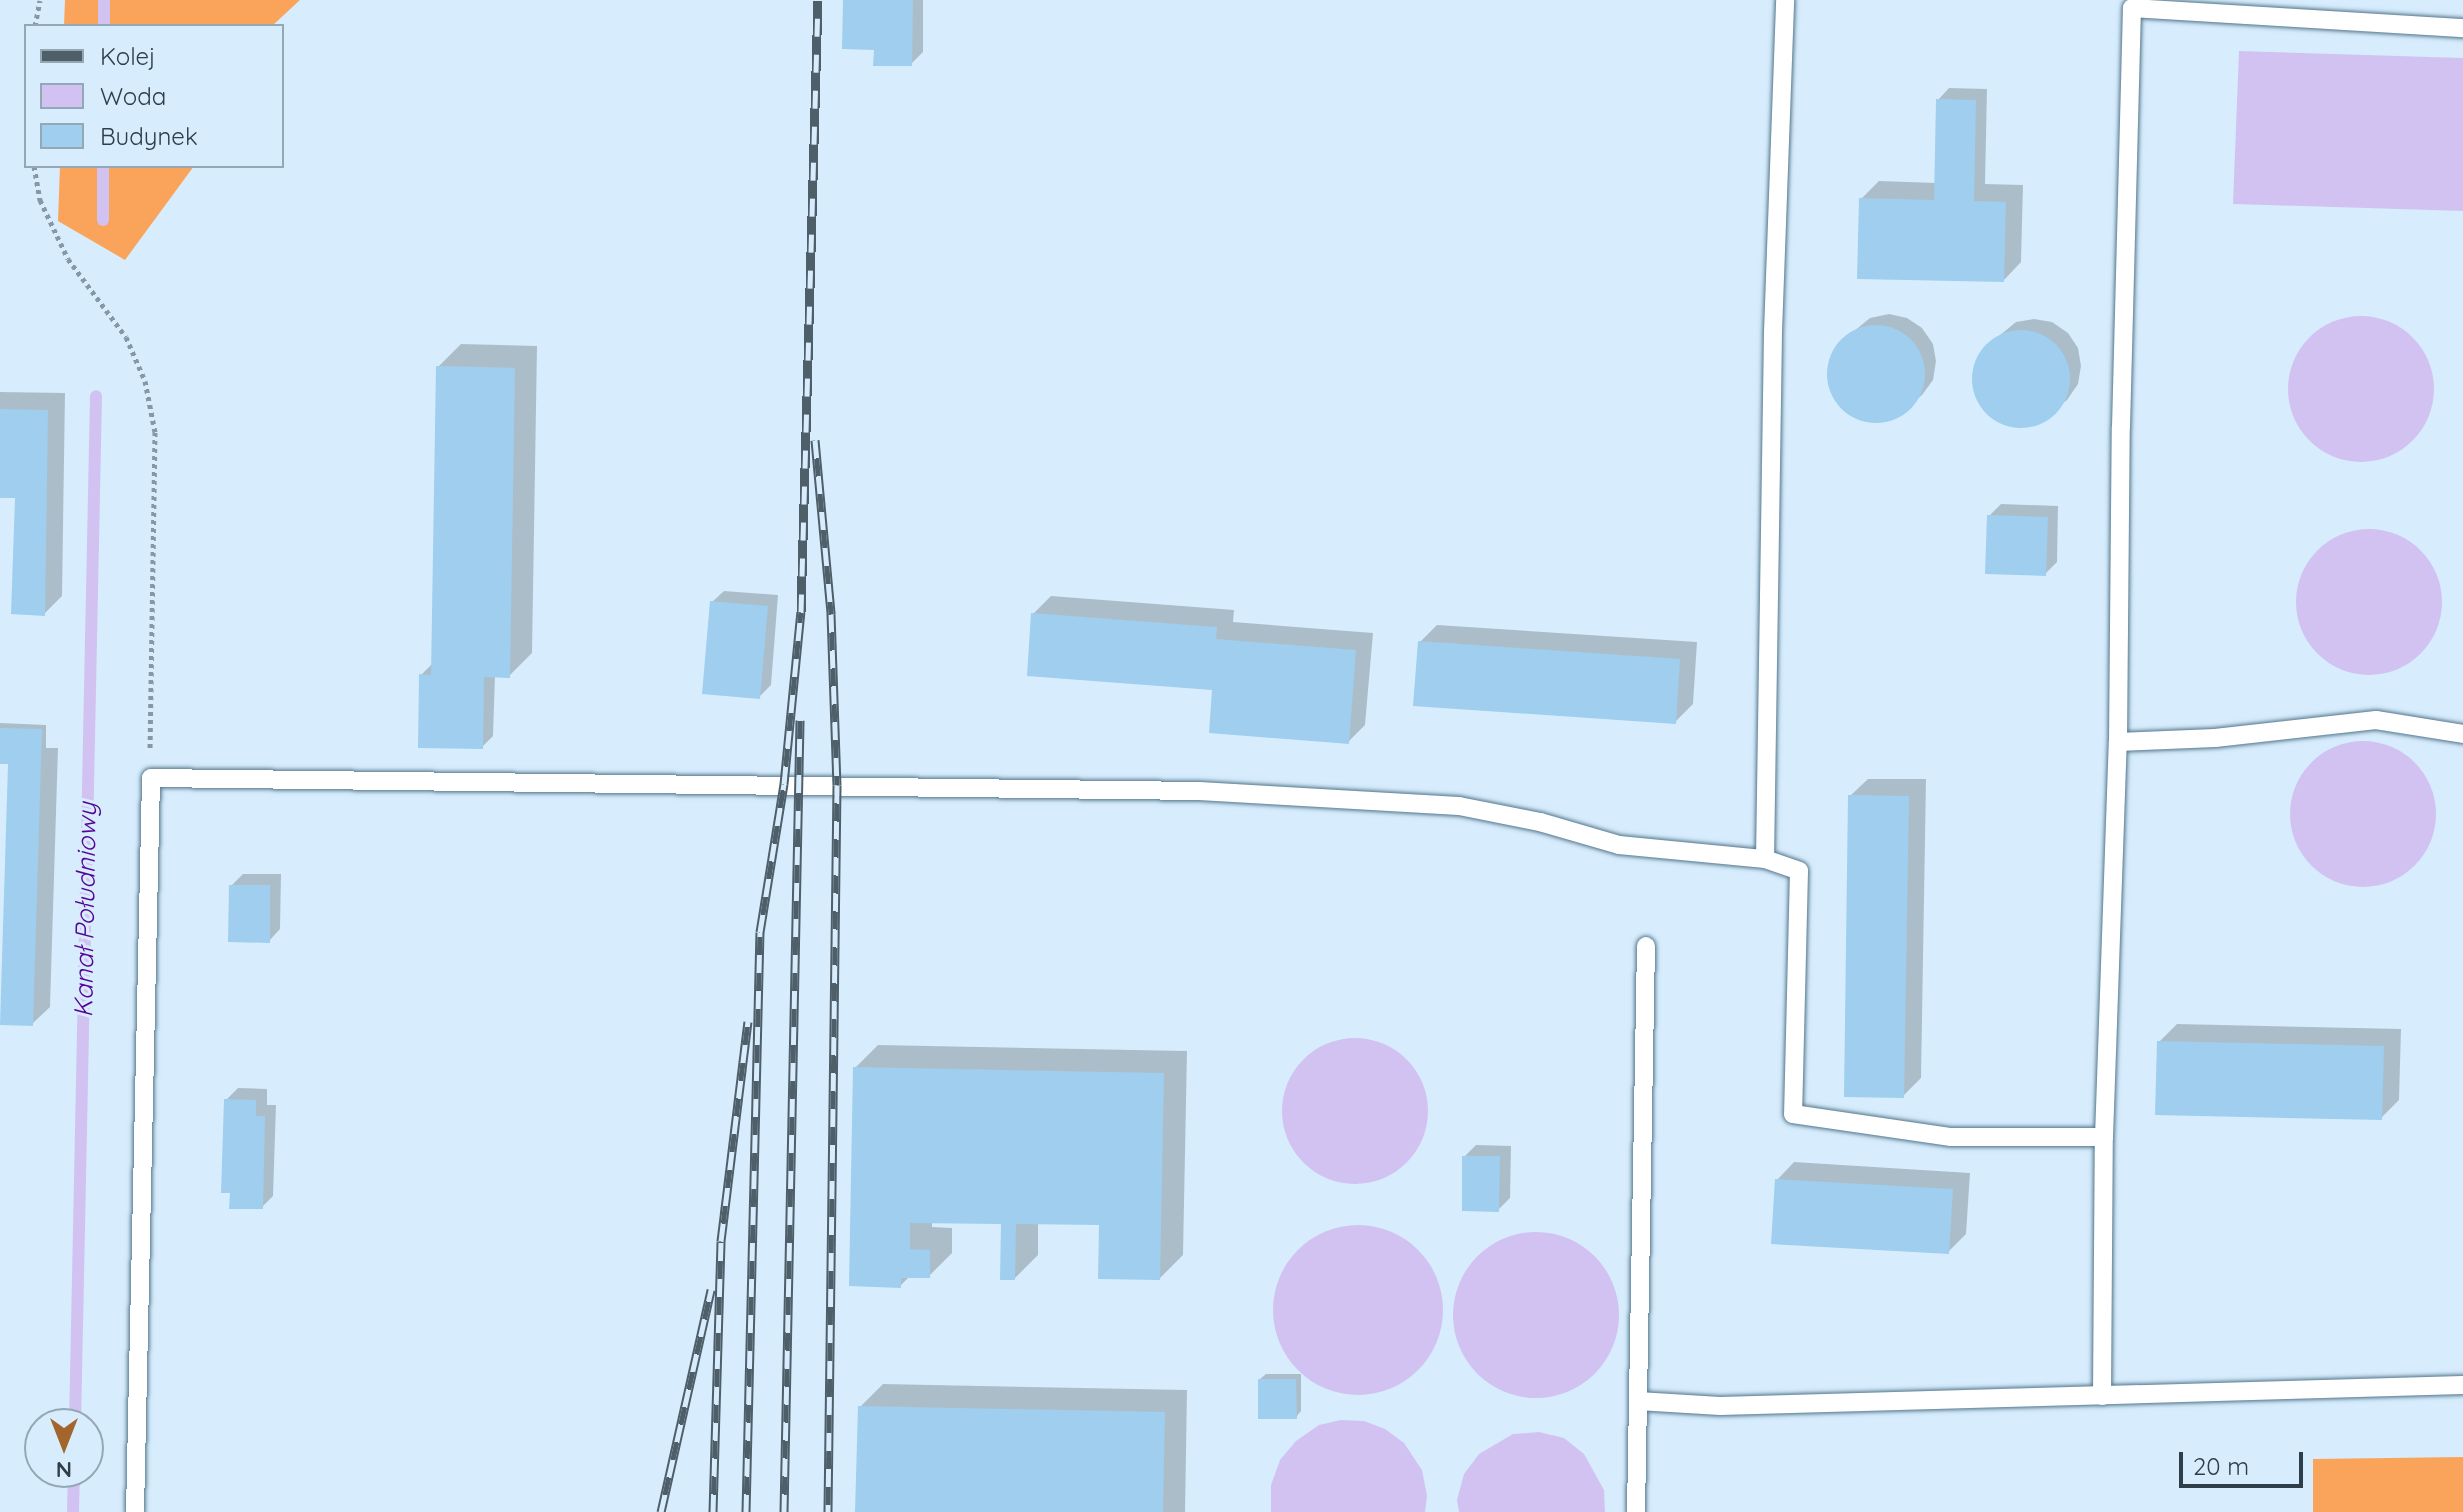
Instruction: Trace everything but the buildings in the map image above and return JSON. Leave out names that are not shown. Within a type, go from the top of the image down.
[{"type":"lane","points":[[1765,859],[1773,332],[1785,0]]},
{"type":"lane","points":[[2102,1396],[2104,1137],[2118,742],[2121,427],[2132,4],[2463,28]]},
{"type":"lane","points":[[2118,742],[2215,738],[2376,720],[2463,734]]},
{"type":"lane","points":[[135,1512],[151,778],[1199,791],[1459,806],[1540,822],[1619,845],[1765,859],[1799,871],[1793,1114],[1951,1137],[2104,1137]]},
{"type":"lane","points":[[1636,1512],[1646,946]]},
{"type":"lane","points":[[1638,1401],[1720,1406],[2463,1385]]},
{"type":"path","points":[[35,24],[40,0]]},
{"type":"path","points":[[34,168],[40,200],[68,259],[126,337],[145,381],[153,419],[151,778]]},
{"type":"shaded area","points":[[65,0],[300,0],[274,24],[64,24]]},
{"type":"shaded area","points":[[60,168],[193,168],[125,260],[58,221]]},
{"type":"shaded area","points":[[2463,1457],[2463,1512],[2313,1512],[2313,1459]]},
{"type":"water","points":[[2239,51],[2463,58],[2463,211],[2233,204]]},
{"type":"water","points":[[2361,316],[2389,321],[2413,337],[2429,361],[2434,389],[2429,417],[2413,441],[2389,457],[2361,462],[2333,457],[2309,441],[2293,417],[2288,389],[2293,361],[2309,337],[2333,321]]},
{"type":"water","points":[[2369,529],[2397,534],[2421,550],[2437,574],[2442,602],[2437,630],[2421,654],[2397,670],[2369,675],[2341,670],[2317,654],[2301,630],[2296,602],[2301,574],[2317,550],[2341,534]]},
{"type":"water","points":[[2363,741],[2391,746],[2415,762],[2431,786],[2436,814],[2431,842],[2415,866],[2391,882],[2363,887],[2335,882],[2311,866],[2295,842],[2290,814],[2295,786],[2311,762],[2335,746]]},
{"type":"water","points":[[1355,1038],[1383,1043],[1407,1059],[1423,1083],[1428,1111],[1423,1139],[1407,1163],[1383,1179],[1355,1184],[1327,1179],[1303,1163],[1287,1139],[1282,1111],[1287,1083],[1303,1059],[1327,1043]]},
{"type":"water","points":[[1358,1225],[1391,1231],[1418,1250],[1437,1277],[1443,1310],[1437,1343],[1418,1370],[1391,1389],[1358,1395],[1325,1389],[1298,1370],[1279,1343],[1273,1310],[1279,1277],[1298,1250],[1325,1231]]},
{"type":"water","points":[[1536,1232],[1568,1238],[1595,1256],[1613,1283],[1619,1315],[1613,1347],[1595,1374],[1568,1392],[1536,1398],[1504,1392],[1477,1374],[1459,1347],[1453,1315],[1459,1283],[1477,1256],[1504,1238]]},
{"type":"water","points":[[1341,1420],[1364,1421],[1385,1429],[1404,1443],[1422,1470],[1427,1496],[1425,1512],[1271,1512],[1271,1485],[1280,1460],[1296,1441],[1319,1425]]},
{"type":"water","points":[[1539,1432],[1564,1438],[1584,1454],[1604,1490],[1605,1512],[1459,1512],[1457,1500],[1464,1474],[1479,1454],[1513,1434]]},
{"type":"waterway","name":"Kanał Południowy","points":[[104,0],[104,24]]},
{"type":"waterway","name":"Kanał Południowy","points":[[103,168],[103,220]]},
{"type":"waterway","name":"Kanał Południowy","points":[[75,1408],[96,396]]},
{"type":"waterway","name":"Kanał Południowy","points":[[73,1512],[74,1488]]},
{"type":"railway","points":[[746,1512],[760,932],[784,784],[801,612],[818,0]]},
{"type":"railway","points":[[815,440],[831,614],[837,785],[828,1512]]},
{"type":"railway","points":[[784,1512],[800,720]]},
{"type":"railway","points":[[713,1512],[721,1241],[748,1022]]},
{"type":"railway","points":[[661,1512],[711,1290]]}]
